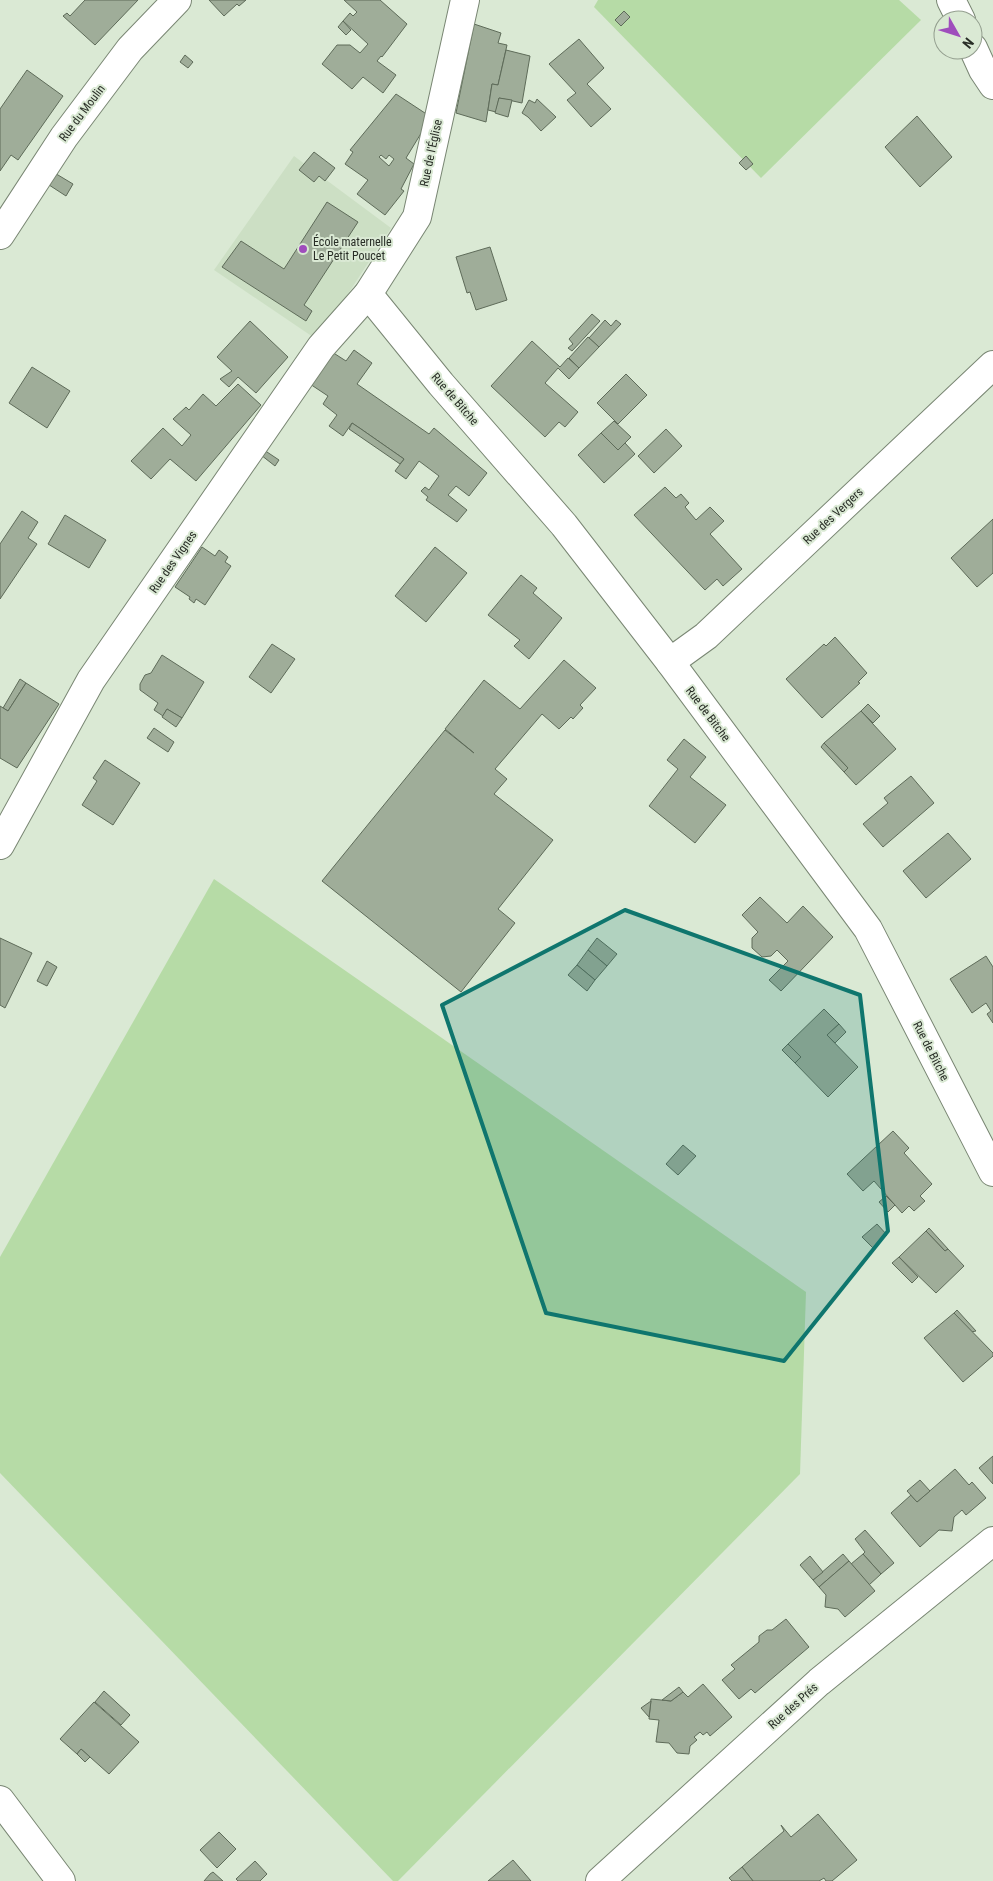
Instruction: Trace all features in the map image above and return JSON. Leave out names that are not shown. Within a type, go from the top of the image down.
[{"type":"street","name":"Rue du Moulin","points":[[0,235],[64,137],[94,97],[130,50],[177,0]]},
{"type":"street","name":"Rue de l'Église","points":[[368,294],[417,217],[465,0]]},
{"type":"street","points":[[978,60],[993,85]]},
{"type":"street","name":"Rue de Bitche","points":[[368,294],[441,384],[564,525],[670,662],[868,929],[993,1172]]},
{"type":"street","name":"Rue des Vignes","points":[[0,845],[92,680],[321,347],[368,294]]},
{"type":"street","name":"Rue des Vergers","points":[[670,662],[706,636],[993,365]]},
{"type":"street","name":"Rue des Prés","points":[[600,1881],[819,1682],[993,1541]]},
{"type":"street","points":[[0,1800],[61,1881]]},
{"type":"highlighted area","points":[[625,910],[860,995],[888,1231],[784,1361],[546,1313],[442,1005]]},
{"type":"shaded area","name":"École maternelle Le Petit Poucet","points":[[294,156],[391,228],[342,303],[313,337],[214,270]]},
{"type":"green space","points":[[598,0],[899,0],[921,20],[761,178],[594,7]]},
{"type":"green space","points":[[214,879],[806,1292],[800,1474],[398,1881],[393,1881],[0,1473],[0,1257]]},
{"type":"building","points":[[85,0],[138,0],[95,45],[63,16],[67,13],[70,16]]},
{"type":"building","points":[[209,0],[246,0],[239,6],[237,4],[224,16]]},
{"type":"building","points":[[344,0],[380,0],[407,24],[377,61],[396,75],[383,93],[363,77],[352,89],[322,64],[337,45],[350,45],[360,53],[368,44],[343,21],[350,13],[353,16],[357,12]]},
{"type":"building","points":[[624,11],[630,17],[621,26],[615,20]]},
{"type":"building","points":[[343,21],[351,30],[346,35],[338,27]]},
{"type":"building","points":[[474,24],[501,33],[498,43],[507,45],[498,85],[492,84],[486,122],[456,113]]},
{"type":"building","points":[[579,39],[604,68],[587,84],[611,109],[591,127],[567,100],[576,93],[549,64]]},
{"type":"building","points":[[506,50],[530,56],[522,103],[499,98],[496,112],[488,110],[492,84],[498,85]]},
{"type":"building","points":[[185,55],[193,62],[188,68],[180,62]]},
{"type":"building","points":[[27,70],[63,96],[18,160],[11,155],[0,171],[0,109]]},
{"type":"building","points":[[396,94],[431,117],[406,158],[414,164],[401,189],[404,191],[385,215],[357,194],[368,180],[345,164],[353,152],[350,150]],"holes":[[[381,155],[386,159],[389,155],[394,159],[389,166],[379,157]]]},
{"type":"building","points":[[499,98],[512,100],[508,117],[495,113]]},
{"type":"building","points":[[537,99],[556,117],[541,131],[522,113],[529,100],[535,103]]},
{"type":"building","points":[[917,116],[952,157],[920,187],[885,147]]},
{"type":"building","points":[[314,152],[335,168],[325,181],[319,176],[314,182],[299,170]]},
{"type":"building","points":[[746,156],[753,164],[746,170],[739,163]]},
{"type":"building","points":[[53,172],[73,184],[66,196],[46,183]]},
{"type":"building","points":[[327,202],[358,222],[304,305],[312,311],[306,321],[222,267],[241,241],[284,269]]},
{"type":"building","points":[[490,247],[507,300],[476,310],[470,292],[467,293],[456,257]]},
{"type":"building","points":[[592,314],[600,321],[572,351],[568,348],[573,344],[569,339]]},
{"type":"building","points":[[605,320],[611,326],[616,320],[621,324],[599,347],[589,338]]},
{"type":"building","points":[[250,321],[288,357],[256,393],[238,377],[229,387],[220,379],[232,371],[217,357]]},
{"type":"building","points":[[588,337],[599,347],[579,368],[569,358]]},
{"type":"building","points":[[532,341],[560,367],[568,358],[579,368],[569,379],[558,368],[545,383],[578,412],[565,427],[559,422],[545,437],[491,386]]},
{"type":"building","points":[[354,350],[372,363],[357,384],[429,434],[434,428],[487,473],[469,496],[456,486],[448,495],[467,510],[457,522],[426,500],[428,497],[421,491],[425,487],[429,490],[439,476],[419,461],[406,479],[395,471],[404,459],[361,429],[352,423],[343,436],[329,426],[337,415],[323,404],[328,396],[310,384],[332,352],[346,361]]},
{"type":"building","points":[[32,367],[70,391],[47,428],[9,403]]},
{"type":"building","points":[[626,374],[647,395],[618,424],[597,403]]},
{"type":"building","points":[[238,384],[261,405],[196,481],[170,459],[151,479],[131,461],[163,428],[182,446],[191,435],[173,419],[186,407],[189,410],[203,394],[216,406]]},
{"type":"building","points":[[614,421],[631,437],[618,450],[601,433]]},
{"type":"building","points":[[352,423],[404,459],[400,464],[349,429]]},
{"type":"building","points":[[666,429],[682,446],[654,473],[638,456]]},
{"type":"building","points":[[601,433],[618,450],[625,443],[635,454],[604,483],[578,455]]},
{"type":"building","points":[[264,450],[279,460],[275,466],[261,455]]},
{"type":"building","points":[[665,487],[676,498],[681,494],[689,503],[685,507],[696,520],[710,507],[724,521],[710,534],[742,569],[723,586],[717,579],[705,590],[634,515]]},
{"type":"building","points":[[22,511],[38,522],[28,538],[37,544],[0,599],[0,544]]},
{"type":"building","points":[[65,515],[106,540],[89,568],[48,544]]},
{"type":"building","points":[[993,519],[993,573],[977,587],[951,558]]},
{"type":"building","points":[[202,547],[215,556],[219,550],[228,557],[225,562],[231,566],[205,605],[196,599],[194,603],[189,599],[190,597],[175,587]]},
{"type":"building","points":[[435,547],[467,573],[426,622],[395,596]]},
{"type":"building","points":[[521,575],[537,588],[533,593],[562,618],[529,659],[514,646],[520,640],[488,615]]},
{"type":"building","points":[[835,637],[867,673],[858,682],[860,683],[822,718],[786,679],[824,644],[826,646]]},
{"type":"building","points":[[272,644],[295,659],[271,693],[249,677]]},
{"type":"building","points":[[162,655],[204,682],[182,718],[167,709],[163,716],[154,710],[158,703],[140,690],[140,684],[145,675],[151,673]]},
{"type":"building","points":[[564,660],[596,688],[580,705],[583,708],[573,719],[571,717],[559,729],[542,714],[495,769],[507,779],[494,794],[553,840],[498,909],[515,923],[461,992],[322,881],[445,730],[474,753],[445,729],[484,680],[520,709]]},
{"type":"building","points":[[20,679],[26,683],[8,711],[3,708]]},
{"type":"building","points":[[26,683],[59,704],[17,768],[0,758],[0,706],[8,711]]},
{"type":"building","points":[[868,704],[880,716],[873,723],[861,711]]},
{"type":"building","points":[[167,709],[182,718],[176,727],[162,717]]},
{"type":"building","points":[[861,711],[896,749],[856,785],[844,772],[848,768],[824,743]]},
{"type":"building","points":[[154,728],[174,742],[168,752],[147,738]]},
{"type":"building","points":[[684,739],[706,757],[690,777],[726,805],[695,843],[649,806],[678,769],[667,760]]},
{"type":"building","points":[[824,743],[848,768],[844,772],[821,747]]},
{"type":"building","points":[[105,760],[140,783],[113,825],[82,805],[97,781],[93,778]]},
{"type":"building","points":[[911,776],[934,803],[883,847],[863,824],[888,803],[884,798]]},
{"type":"building","points":[[948,833],[971,859],[926,898],[903,871]]},
{"type":"building","points":[[760,897],[787,923],[803,906],[833,937],[781,991],[769,980],[788,961],[777,950],[771,956],[762,957],[752,948],[752,938],[758,932],[742,915]]},
{"type":"building","points":[[0,938],[32,953],[5,1008],[0,1005]]},
{"type":"building","points":[[597,938],[617,954],[607,966],[588,950]]},
{"type":"building","points":[[588,950],[607,966],[595,980],[577,965]]},
{"type":"building","points":[[986,956],[993,967],[993,1023],[987,1014],[991,1011],[986,1003],[972,1013],[950,979]]},
{"type":"building","points":[[47,961],[57,967],[47,986],[37,981]]},
{"type":"building","points":[[577,965],[595,980],[587,991],[568,975]]},
{"type":"building","points":[[824,1009],[839,1024],[827,1035],[858,1067],[828,1097],[795,1063],[801,1057],[788,1044]]},
{"type":"building","points":[[839,1024],[846,1032],[835,1043],[827,1035]]},
{"type":"building","points":[[788,1044],[801,1057],[795,1063],[782,1050]]},
{"type":"building","points":[[893,1131],[909,1148],[904,1153],[932,1184],[920,1196],[925,1201],[914,1211],[909,1206],[902,1213],[874,1181],[863,1191],[847,1174]]},
{"type":"building","points":[[683,1145],[696,1156],[678,1175],[666,1164]]},
{"type":"building","points":[[886,1196],[895,1205],[888,1212],[879,1202]]},
{"type":"building","points":[[877,1224],[887,1235],[873,1248],[862,1237]]},
{"type":"building","points":[[929,1228],[948,1249],[945,1251],[926,1231]]},
{"type":"building","points":[[926,1231],[945,1251],[948,1249],[964,1266],[936,1293],[899,1257]]},
{"type":"building","points":[[899,1257],[918,1277],[912,1283],[892,1263]]},
{"type":"building","points":[[957,1310],[976,1331],[971,1332],[954,1313]]},
{"type":"building","points":[[954,1313],[993,1353],[993,1356],[963,1382],[924,1338]]},
{"type":"building","points":[[993,1456],[993,1484],[979,1468]]},
{"type":"building","points":[[955,1469],[969,1485],[972,1482],[986,1498],[966,1515],[962,1510],[954,1517],[952,1531],[939,1530],[920,1547],[891,1513],[911,1495],[917,1502]]},
{"type":"building","points":[[920,1480],[930,1491],[917,1502],[907,1491]]},
{"type":"building","points":[[865,1530],[894,1563],[881,1574],[863,1554],[865,1552],[855,1539]]},
{"type":"building","points":[[843,1554],[849,1561],[819,1587],[813,1580]]},
{"type":"building","points":[[863,1554],[881,1574],[869,1585],[851,1564]]},
{"type":"building","points":[[810,1556],[823,1572],[813,1580],[800,1565]]},
{"type":"building","points":[[849,1561],[875,1591],[845,1617],[838,1609],[825,1607],[826,1595],[819,1587]]},
{"type":"building","points":[[786,1619],[809,1647],[755,1693],[751,1689],[739,1699],[722,1680],[735,1669],[731,1665],[759,1642],[759,1636],[767,1630],[772,1630]]},
{"type":"building","points":[[703,1684],[732,1717],[710,1736],[707,1732],[703,1735],[700,1732],[694,1737],[697,1740],[690,1746],[689,1754],[677,1753],[669,1743],[656,1742],[659,1720],[649,1719],[651,1699],[671,1701],[683,1692],[688,1697]]},
{"type":"building","points":[[679,1687],[683,1692],[671,1701],[662,1700]]},
{"type":"building","points":[[104,1691],[130,1715],[121,1725],[95,1702]]},
{"type":"building","points":[[651,1701],[649,1717],[641,1708]]},
{"type":"building","points":[[94,1702],[139,1742],[109,1774],[81,1749],[77,1754],[60,1739]]},
{"type":"building","points":[[81,1749],[90,1757],[85,1762],[77,1754]]},
{"type":"building","points":[[818,1814],[857,1860],[832,1881],[826,1881],[824,1878],[819,1881],[753,1881],[742,1867],[784,1831],[781,1825],[791,1837]]},
{"type":"building","points":[[219,1832],[236,1849],[217,1868],[200,1850]]},
{"type":"building","points":[[513,1860],[531,1881],[488,1881]]},
{"type":"building","points":[[255,1861],[267,1874],[260,1881],[238,1881],[236,1879]]},
{"type":"building","points":[[742,1867],[753,1881],[732,1881],[729,1878]]},
{"type":"building","points":[[213,1872],[223,1881],[204,1881]]},
{"type":"place","name":"École maternelle Le Petit Poucet","points":[[303,249]]}]
